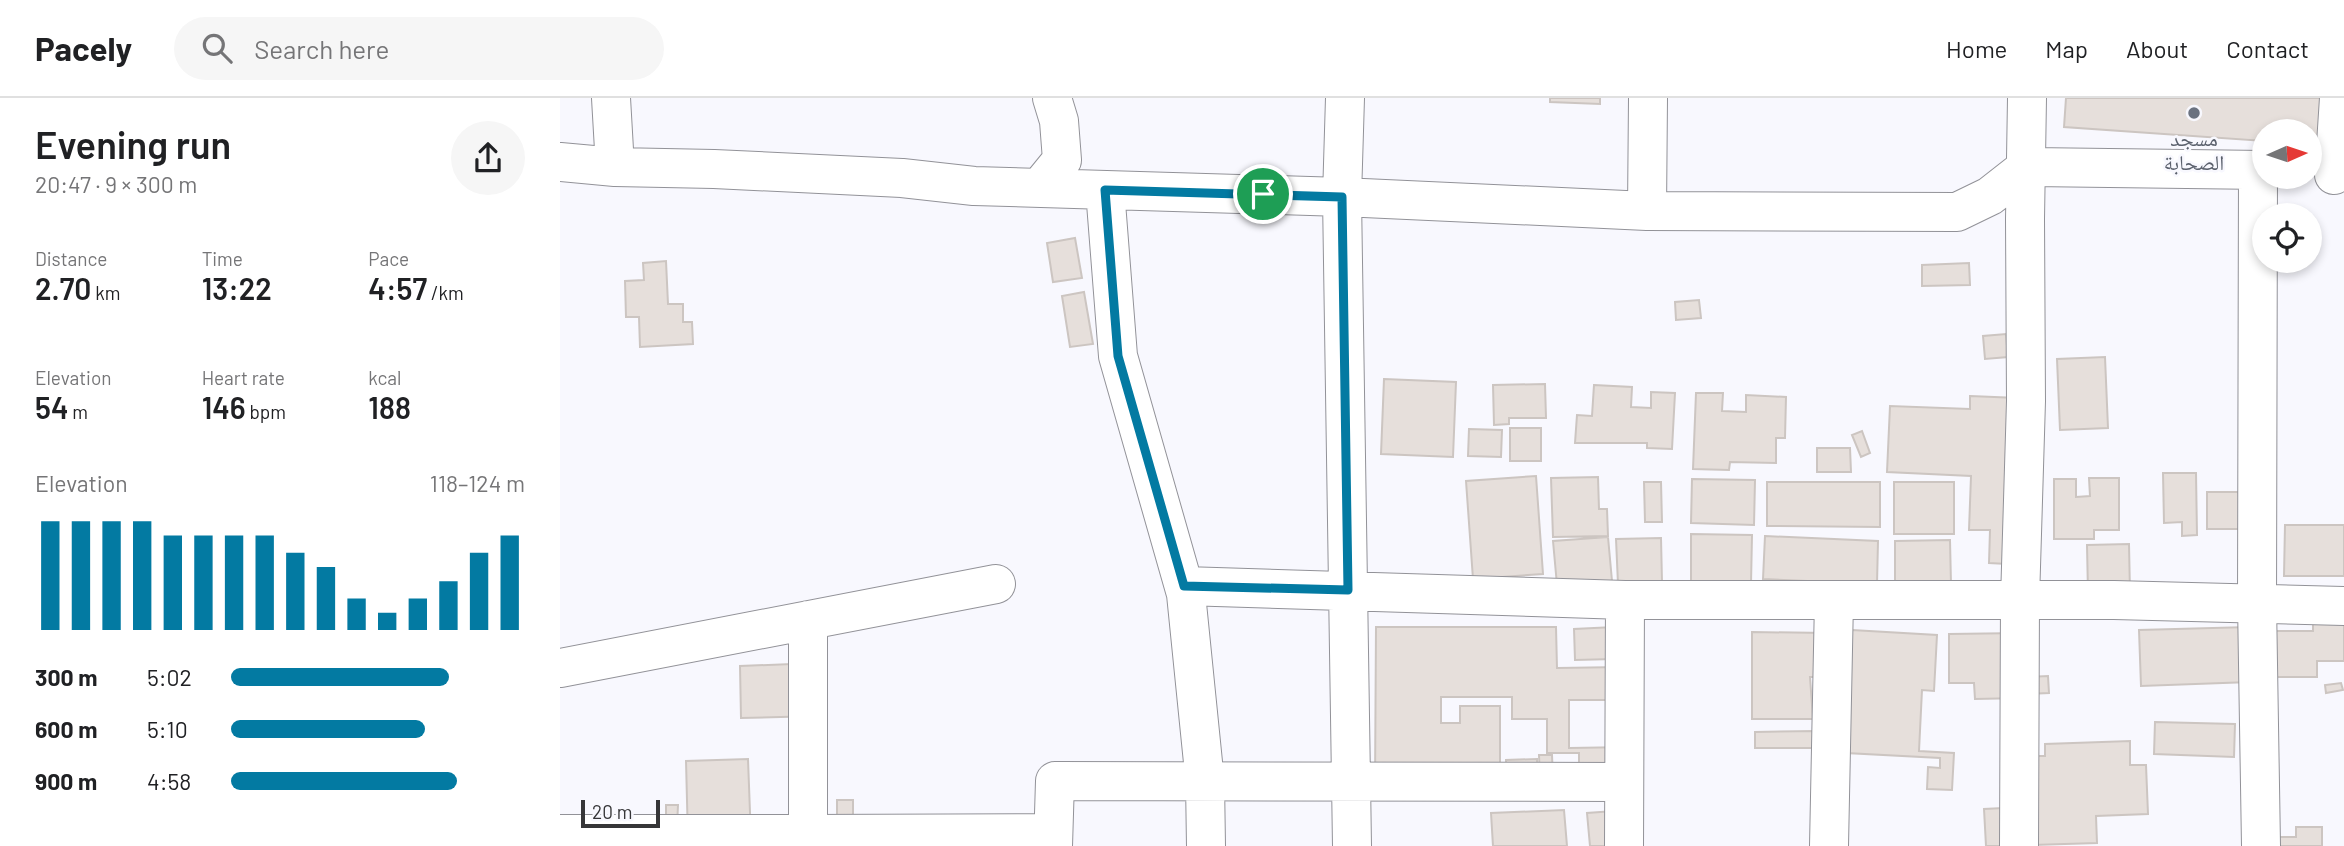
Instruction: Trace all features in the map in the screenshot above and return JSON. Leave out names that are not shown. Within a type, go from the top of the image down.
[{"type":"street","points":[[611,98],[615,167]]},
{"type":"street","points":[[1040,187],[1062,160],[1059,121],[1052,98]]},
{"type":"street","points":[[1345,98],[1342,197],[1352,846]]},
{"type":"street","points":[[1647,211],[1648,98]]},
{"type":"street","points":[[2019,846],[2020,600],[2026,401],[2027,98]]},
{"type":"street","points":[[2329,175],[2339,98]]},
{"type":"street","points":[[560,162],[615,167],[902,178],[974,186],[1342,197],[1647,211],[1957,212],[1990,196],[2027,167],[2252,170]]},
{"type":"street","points":[[2261,189],[2257,603],[2261,846]]},
{"type":"street","points":[[1105,190],[1118,356],[1184,586],[1205,782],[1206,846]]},
{"type":"street","points":[[560,668],[996,584]]},
{"type":"street","points":[[1184,586],[1625,600],[2020,600],[2344,606]]},
{"type":"street","points":[[1624,846],[1625,600]]},
{"type":"street","points":[[1829,846],[1834,600]]},
{"type":"street","points":[[808,620],[808,840]]},
{"type":"street","points":[[560,834],[808,840],[1053,839],[1055,781],[1624,782]]},
{"type":"building","points":[[1550,98],[1600,98],[1600,104],[1550,102]]},
{"type":"building","name":"مسجد الصحابة","points":[[2066,98],[2323,98],[2322,119],[2252,119],[2252,140],[2064,127]]},
{"type":"building","points":[[1075,238],[1082,278],[1053,282],[1047,243]]},
{"type":"building","points":[[666,261],[668,304],[683,304],[683,322],[692,322],[693,344],[640,347],[639,317],[626,317],[625,281],[644,280],[643,263]]},
{"type":"building","points":[[1969,263],[1970,285],[1922,286],[1922,265]]},
{"type":"building","points":[[1084,292],[1093,344],[1070,347],[1062,296]]},
{"type":"building","points":[[1699,300],[1701,318],[1676,320],[1675,302]]},
{"type":"building","points":[[2006,334],[2008,357],[1985,359],[1983,336]]},
{"type":"building","points":[[2105,357],[2108,428],[2060,430],[2057,359]]},
{"type":"building","points":[[1384,379],[1456,382],[1453,457],[1381,454]]},
{"type":"building","points":[[1545,384],[1546,418],[1509,418],[1509,424],[1494,425],[1493,385]]},
{"type":"building","points":[[1594,385],[1632,387],[1631,407],[1651,408],[1651,392],[1675,393],[1672,449],[1647,448],[1647,443],[1575,443],[1577,415],[1592,416]]},
{"type":"building","points":[[1696,393],[1723,393],[1722,411],[1746,412],[1746,395],[1786,397],[1785,438],[1776,438],[1776,463],[1730,462],[1729,470],[1693,469]]},
{"type":"building","points":[[1970,396],[2018,398],[2007,564],[1989,563],[1990,530],[1969,530],[1971,476],[1887,472],[1890,406],[1970,409]]},
{"type":"building","points":[[1510,428],[1541,428],[1541,461],[1510,461]]},
{"type":"building","points":[[1469,429],[1502,430],[1501,457],[1468,456]]},
{"type":"building","points":[[1862,431],[1870,453],[1861,457],[1852,435]]},
{"type":"building","points":[[1817,448],[1850,448],[1851,472],[1817,472]]},
{"type":"building","points":[[2163,473],[2196,473],[2197,535],[2182,536],[2182,522],[2164,523]]},
{"type":"building","points":[[1536,476],[1543,574],[1473,579],[1466,481]]},
{"type":"building","points":[[1598,477],[1599,509],[1607,509],[1608,536],[1553,537],[1551,478]]},
{"type":"building","points":[[2089,478],[2119,478],[2119,530],[2094,530],[2094,539],[2054,539],[2054,479],[2076,479],[2076,497],[2090,496]]},
{"type":"building","points":[[1692,479],[1755,480],[1754,525],[1691,523]]},
{"type":"building","points":[[1644,482],[1661,482],[1662,522],[1645,522]]},
{"type":"building","points":[[1767,482],[1880,482],[1880,527],[1767,526]]},
{"type":"building","points":[[1894,482],[1954,482],[1954,534],[1894,534]]},
{"type":"building","points":[[2207,492],[2238,492],[2251,529],[2207,529]]},
{"type":"building","points":[[2285,525],[2344,525],[2344,576],[2284,576]]},
{"type":"building","points":[[1691,534],[1752,535],[1751,584],[1691,583]]},
{"type":"building","points":[[1765,536],[1878,541],[1877,584],[1763,579]]},
{"type":"building","points":[[1608,537],[1613,592],[1558,596],[1553,541]]},
{"type":"building","points":[[1661,538],[1662,582],[1618,584],[1616,539]]},
{"type":"building","points":[[1950,540],[1951,584],[1895,585],[1895,541]]},
{"type":"building","points":[[2129,544],[2130,593],[2088,593],[2087,545]]},
{"type":"building","points":[[2313,618],[2344,618],[2344,661],[2317,661],[2317,677],[2273,677],[2273,631],[2313,631]]},
{"type":"building","points":[[1376,627],[1556,627],[1557,668],[1622,667],[1622,700],[1569,700],[1569,748],[1628,747],[1579,787],[1579,753],[1547,753],[1547,719],[1512,719],[1512,697],[1441,697],[1441,723],[1460,723],[1460,706],[1500,706],[1500,785],[1375,786]]},
{"type":"building","points":[[1614,627],[1614,659],[1575,660],[1574,629]]},
{"type":"building","points":[[2249,627],[2250,682],[2141,686],[2139,630]]},
{"type":"building","points":[[1852,630],[1937,635],[1934,691],[1922,690],[1919,751],[1954,753],[1952,790],[1927,789],[1928,767],[1940,768],[1940,758],[1846,753]]},
{"type":"building","points":[[1752,632],[1826,633],[1826,677],[1810,677],[1813,719],[1752,719]]},
{"type":"building","points":[[2022,633],[2023,698],[1975,699],[1974,683],[1949,683],[1949,634]]},
{"type":"building","points":[[816,663],[818,716],[741,718],[740,666]]},
{"type":"building","points":[[2048,676],[2049,693],[2024,694],[2024,677]]},
{"type":"building","points":[[2341,683],[2343,690],[2326,693],[2325,685]]},
{"type":"building","points":[[2155,722],[2235,724],[2234,757],[2154,754]]},
{"type":"building","points":[[1816,731],[1816,748],[1755,748],[1755,732]]},
{"type":"building","points":[[2130,741],[2130,765],[2146,765],[2148,814],[2096,816],[2097,843],[2032,845],[2030,756],[2045,756],[2045,744]]},
{"type":"building","points":[[1539,755],[1552,755],[1553,779],[1540,780]]},
{"type":"building","points":[[748,759],[751,839],[688,840],[686,761]]},
{"type":"building","points":[[1537,759],[1537,778],[1506,778],[1506,760]]},
{"type":"building","points":[[837,800],[853,800],[853,823],[837,823]]},
{"type":"building","points":[[666,805],[678,805],[677,827],[666,827]]},
{"type":"building","points":[[2003,808],[2006,846],[1986,846],[1984,809]]},
{"type":"building","points":[[1564,810],[1567,846],[1493,846],[1491,813]]},
{"type":"building","points":[[1614,811],[1611,846],[1590,846],[1587,813]]},
{"type":"building","points":[[2296,827],[2322,827],[2322,846],[2274,846],[2274,837],[2296,837]]},
{"type":"place","name":"مسجد الصحابة","points":[[2194,113]]},
{"type":"route","points":[[1105,190],[1263,194],[1342,197],[1348,590],[1184,586],[1118,356],[1105,190]]}]
